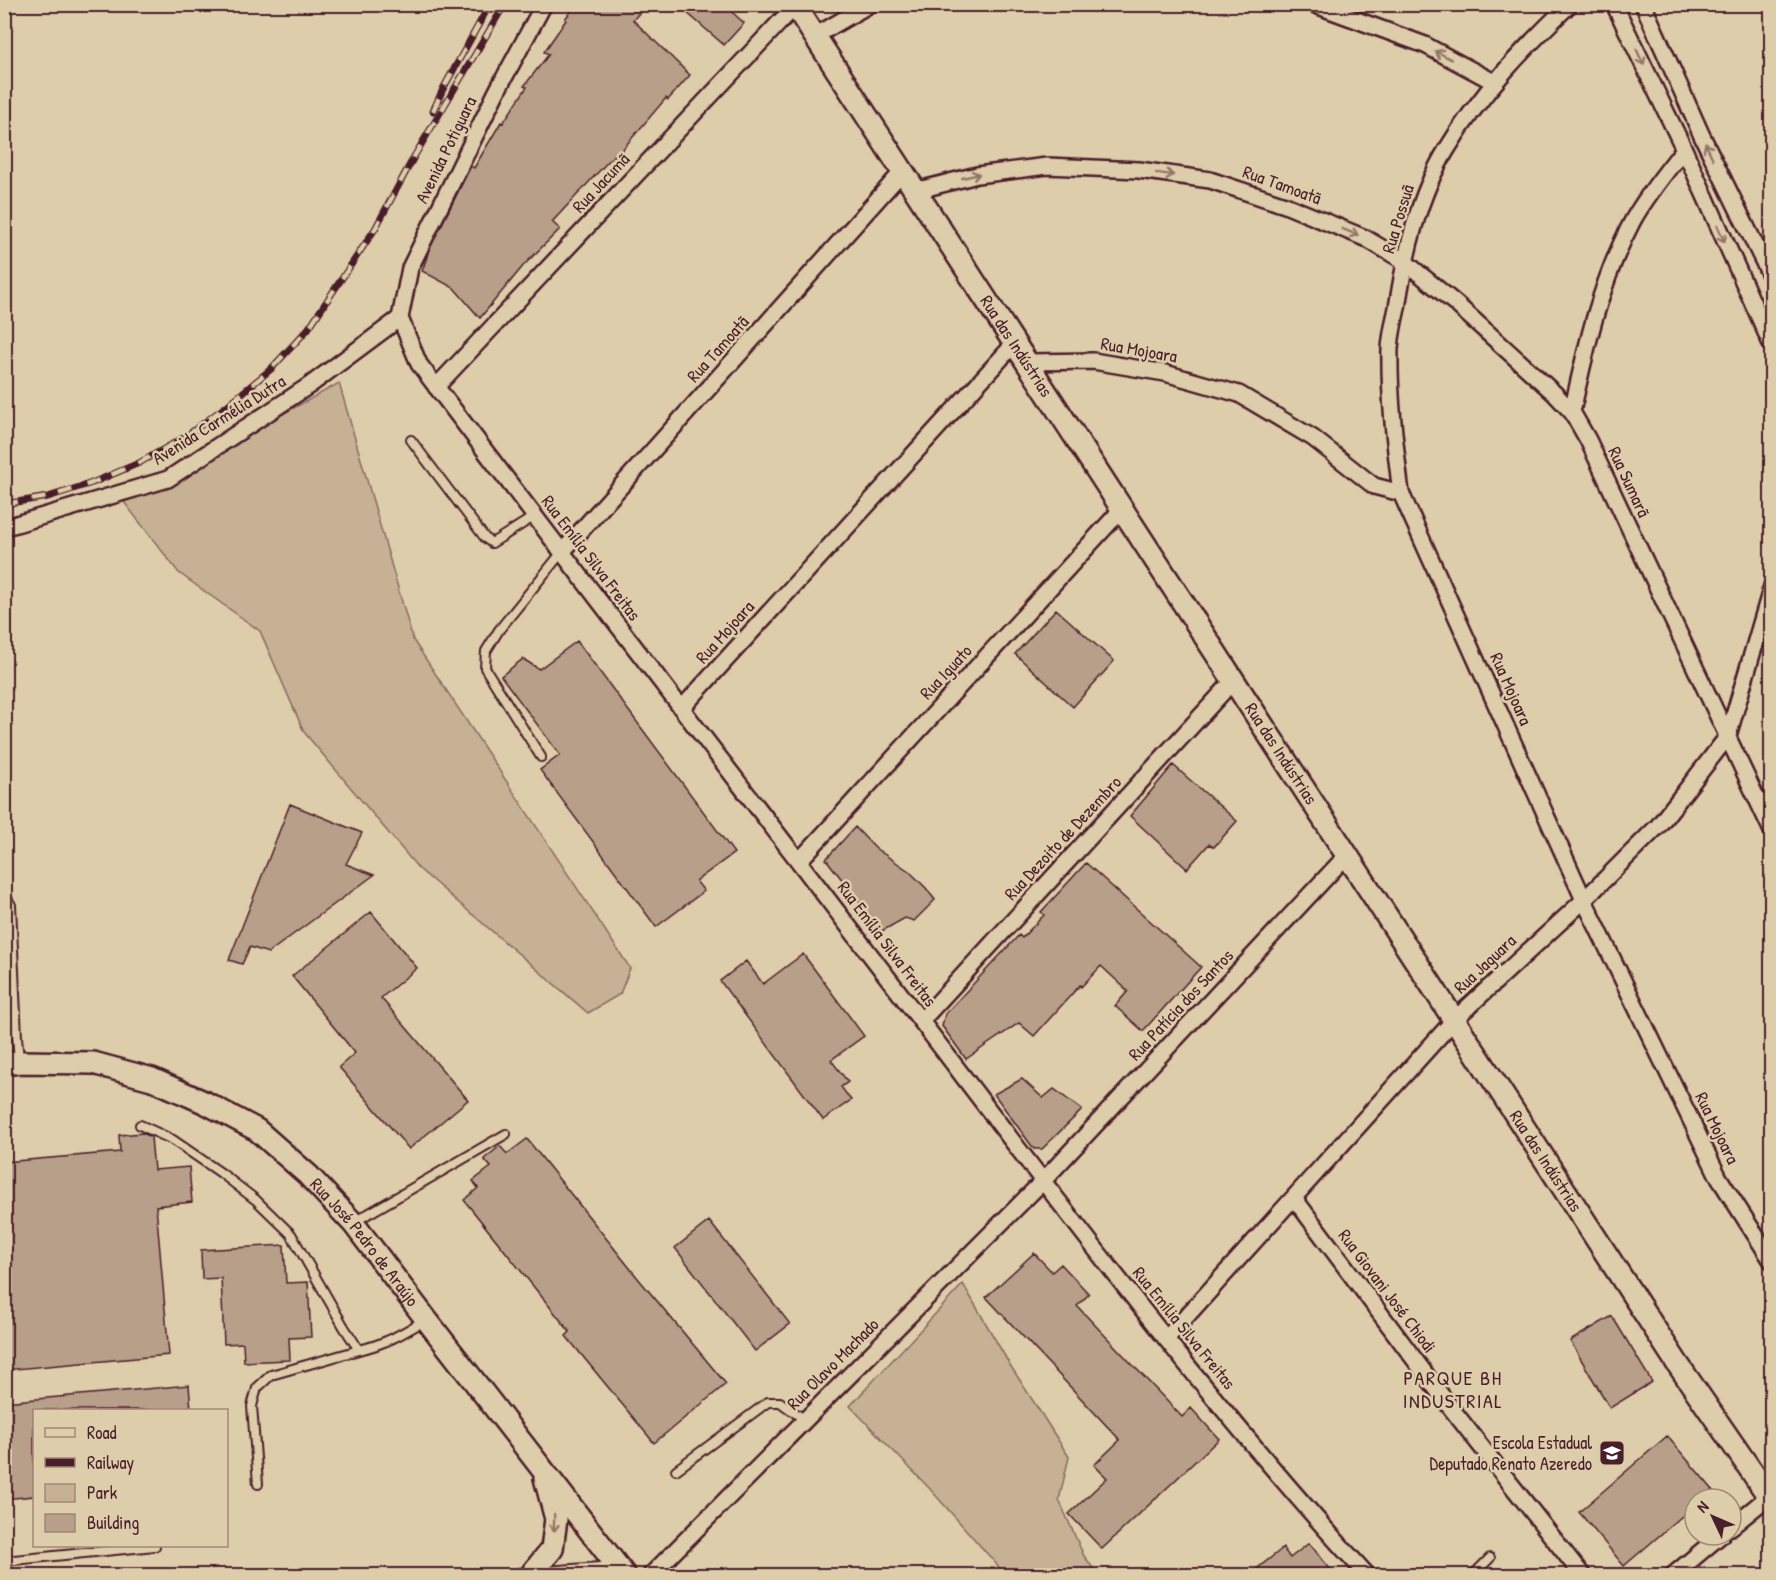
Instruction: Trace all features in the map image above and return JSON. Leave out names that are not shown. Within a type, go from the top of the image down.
[{"type":"street","name":"Avenida Potiguara","points":[[400,318],[410,268],[497,91],[544,4]]},
{"type":"street","points":[[815,36],[870,4]]},
{"type":"street","points":[[1313,4],[1425,45],[1494,82]]},
{"type":"street","name":"Rua Possuã","points":[[1401,493],[1393,432],[1390,347],[1404,261],[1429,183],[1464,122],[1494,82],[1570,4]]},
{"type":"street","points":[[1614,4],[1772,346]]},
{"type":"street","points":[[1643,4],[1702,136],[1772,279]]},
{"type":"street","name":"Rua das Indústrias","points":[[794,5],[1671,1353],[1770,1499]]},
{"type":"street","name":"Rua Jacumã","points":[[436,387],[794,5]]},
{"type":"street","points":[[1572,412],[1584,354],[1605,285],[1633,220],[1650,192],[1683,150]]},
{"type":"street","name":"Rua Tamoatã","points":[[915,191],[977,175],[1047,166],[1139,171],[1210,180],[1285,205],[1365,238],[1404,261],[1514,356],[1572,412]]},
{"type":"street","name":"Rua Tamoatã","points":[[562,552],[902,172]]},
{"type":"street","name":"Rua Emília Silva Freitas","points":[[400,318],[419,364],[436,387],[1043,1181],[1166,1339],[1314,1517],[1368,1575]]},
{"type":"street","name":"Avenida Carmélia Dutra","points":[[4,526],[168,479],[310,385],[400,318]]},
{"type":"street","name":"Rua Mojoara","points":[[681,708],[1015,343]]},
{"type":"street","name":"Rua Mojoara","points":[[1028,362],[1092,361],[1165,373],[1239,394],[1313,438],[1374,486],[1401,493],[1584,900],[1719,1178],[1772,1261]]},
{"type":"street","name":"Rua Sumarã","points":[[1572,412],[1588,440],[1772,831]]},
{"type":"street","name":"Rua Iguato","points":[[799,861],[1122,509]]},
{"type":"street","name":"Rua Jaguara","points":[[1166,1339],[1454,1020],[1584,900],[1659,825],[1728,736],[1772,586]]},
{"type":"street","name":"Rua Dezoito de Dezembro","points":[[921,1021],[1233,681]]},
{"type":"street","name":"Rua Patícia dos Santos","points":[[1043,1181],[1347,855]]},
{"type":"street","name":"Rua José Pedro de Araújo","points":[[12,1063],[93,1064],[152,1079],[206,1103],[257,1130],[308,1175],[353,1222],[621,1570]]},
{"type":"street","name":"Rua Olavo Machado","points":[[650,1575],[1043,1181]]},
{"type":"street","name":"Rua Giovani José Chiodi","points":[[1294,1198],[1446,1403],[1583,1575]]},
{"type":"street","points":[[524,1574],[552,1549],[556,1519],[542,1469]]},
{"type":"street","points":[[1743,1518],[1770,1499]]},
{"type":"street","points":[[1672,1575],[1706,1547]]},
{"type":"lane","points":[[411,440],[485,538],[492,543],[535,516]]},
{"type":"lane","points":[[541,757],[485,668],[486,651],[499,630],[562,552]]},
{"type":"lane","points":[[4,894],[11,905],[17,1037],[12,1063]]},
{"type":"lane","points":[[140,1125],[173,1140],[221,1173],[256,1200],[291,1234],[359,1350]]},
{"type":"lane","points":[[353,1222],[506,1134]]},
{"type":"lane","points":[[258,1484],[252,1406],[257,1388],[271,1375],[378,1346],[426,1319]]},
{"type":"lane","points":[[676,1470],[768,1402],[780,1402],[805,1420]]},
{"type":"lane","points":[[4,1561],[136,1547]]},
{"type":"lane","points":[[1472,1575],[1490,1558]]},
{"type":"lane","points":[[524,1574],[621,1570]]},
{"type":"green space","points":[[339,383],[413,640],[630,968],[620,994],[588,1013],[418,868],[304,732],[260,631],[179,573],[124,502]]},
{"type":"green space","points":[[963,1284],[1010,1365],[1069,1457],[1059,1500],[1084,1556],[1098,1575],[1006,1575],[930,1489],[850,1406]]},
{"type":"building","points":[[576,4],[647,4],[633,20],[690,75],[668,100],[666,98],[616,157],[614,155],[552,222],[560,229],[524,265],[480,318],[454,288],[422,271],[430,248],[471,166],[474,168],[501,122],[503,123],[527,87],[524,86],[549,54],[544,52]]},
{"type":"building","points":[[677,4],[723,4],[744,23],[724,45]]},
{"type":"building","points":[[1056,609],[1114,661],[1073,707],[1015,654]]},
{"type":"building","points":[[577,641],[734,853],[696,881],[704,891],[656,927],[540,770],[560,755],[501,676],[523,659],[539,669]]},
{"type":"building","points":[[1173,765],[1237,821],[1214,847],[1209,844],[1187,869],[1130,816]]},
{"type":"building","points":[[290,804],[362,833],[346,864],[374,875],[268,953],[250,947],[242,964],[229,960]]},
{"type":"building","points":[[855,827],[875,848],[909,871],[935,900],[914,921],[905,918],[882,931],[826,859]]},
{"type":"building","points":[[1086,863],[1201,967],[1143,1031],[1115,1006],[1128,991],[1101,966],[1081,987],[1080,985],[1034,1036],[1019,1023],[966,1059],[942,1026],[945,1014],[1019,935],[1022,938],[1044,915],[1041,912]]},
{"type":"building","points":[[371,912],[417,968],[381,998],[468,1100],[409,1149],[339,1067],[355,1053],[292,976]]},
{"type":"building","points":[[803,954],[864,1036],[831,1060],[848,1082],[841,1087],[851,1100],[823,1120],[720,981],[746,961],[763,984]]},
{"type":"building","points":[[1022,1079],[1043,1098],[1054,1089],[1082,1110],[1042,1149],[1034,1149],[994,1094]]},
{"type":"building","points":[[143,1133],[151,1137],[154,1170],[189,1167],[192,1202],[156,1206],[169,1355],[4,1370],[4,1162],[120,1152],[119,1135]]},
{"type":"building","points":[[527,1139],[726,1384],[654,1443],[566,1336],[570,1332],[464,1200],[478,1188],[473,1181],[491,1167],[484,1159],[500,1146],[507,1154]]},
{"type":"building","points":[[709,1221],[790,1324],[755,1351],[675,1248]]},
{"type":"building","points":[[284,1245],[286,1283],[308,1282],[311,1337],[289,1338],[290,1360],[244,1362],[243,1343],[224,1344],[221,1278],[202,1279],[201,1250]]},
{"type":"building","points":[[1034,1253],[1052,1272],[1061,1264],[1089,1294],[1077,1306],[1182,1417],[1191,1408],[1219,1439],[1102,1549],[1069,1514],[1107,1478],[1094,1465],[1120,1440],[986,1297]]},
{"type":"building","points":[[1612,1316],[1652,1382],[1610,1408],[1570,1341]]},
{"type":"building","points":[[189,1385],[191,1409],[33,1409],[33,1496],[4,1499],[4,1402]]},
{"type":"building","points":[[1667,1436],[1710,1487],[1683,1487],[1683,1515],[1624,1566],[1579,1512]]},
{"type":"building","points":[[1309,1543],[1335,1575],[1249,1575],[1283,1548],[1290,1558]]},
{"type":"railway","points":[[433,111],[490,4]]},
{"type":"railway","points":[[4,504],[48,497],[92,483],[139,463],[185,437],[271,369],[308,329],[375,229],[415,155],[505,4]]},
{"type":"place","name":"Escola Estadual Deputado Renato Azeredo","points":[[1612,1453]]},
{"type":"district","name":"PARQUE BH INDUSTRIAL","points":[[1453,1390]]}]
